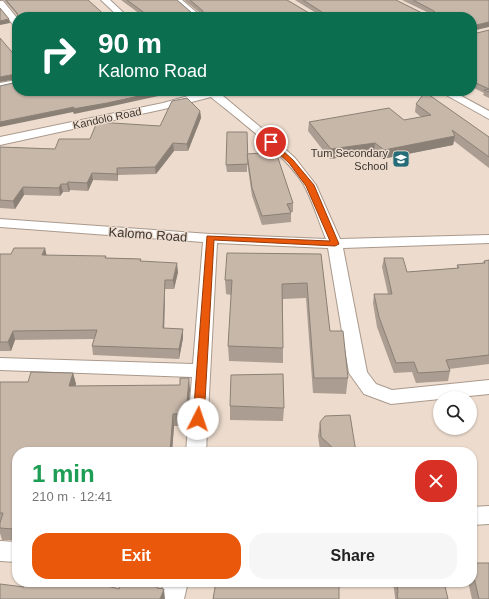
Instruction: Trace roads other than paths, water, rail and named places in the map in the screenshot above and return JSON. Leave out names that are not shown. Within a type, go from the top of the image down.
[{"type":"street","points":[[105,0],[118,12]]},
{"type":"street","points":[[177,0],[192,12]]},
{"type":"street","points":[[0,3],[12,18]]},
{"type":"street","points":[[0,86],[12,84]]},
{"type":"street","name":"Kandolo Road","points":[[0,141],[164,106],[198,96]]},
{"type":"street","points":[[217,96],[261,133],[291,161],[310,185],[335,244],[358,372],[370,389],[391,397],[489,387]]},
{"type":"street","points":[[453,96],[489,116]]},
{"type":"street","name":"Kalomo Road","points":[[0,223],[210,238],[335,244],[489,239]]},
{"type":"street","points":[[196,447],[210,238]]},
{"type":"street","points":[[0,364],[202,371]]},
{"type":"street","points":[[477,516],[489,515]]},
{"type":"street","points":[[0,551],[12,552]]},
{"type":"street","points":[[172,599],[175,587]]},
{"type":"place","name":"Tum Secondary School","points":[[401,159]]}]
